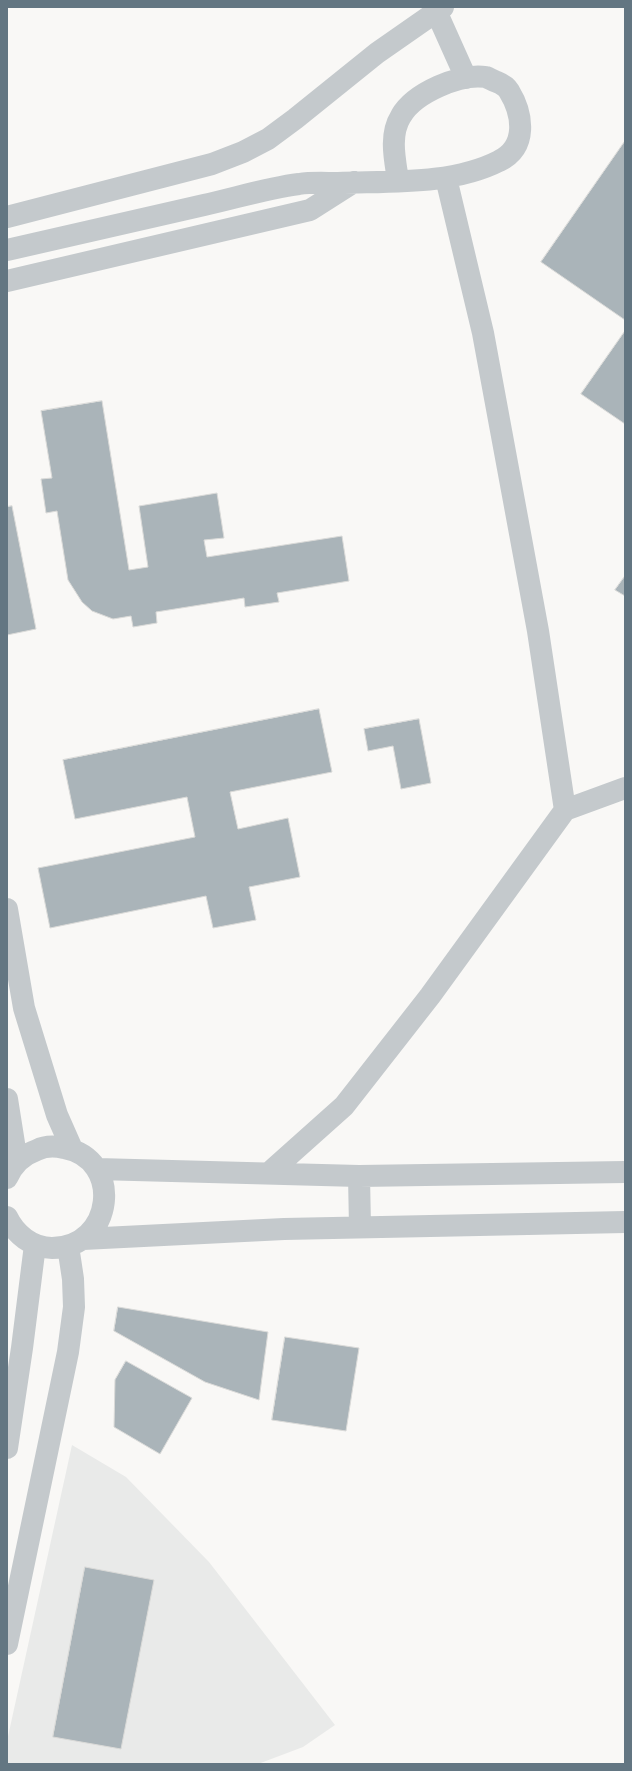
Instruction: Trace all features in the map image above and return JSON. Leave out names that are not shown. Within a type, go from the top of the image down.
[{"type":"street","points":[[7,217],[212,164],[244,152],[268,139],[377,53],[440,9],[466,78]]},
{"type":"street","points":[[7,250],[300,184],[354,182],[446,178],[500,161],[516,146],[520,129],[518,105],[507,87],[487,77],[466,78],[437,87],[418,97],[401,115],[395,130],[394,151],[398,180]]},
{"type":"street","points":[[446,178],[483,333],[538,631],[565,810]]},
{"type":"street","points":[[7,281],[310,210],[354,182]]},
{"type":"street","points":[[268,1174],[344,1106],[430,996],[565,810],[625,788]]},
{"type":"street","points":[[7,909],[24,1008],[57,1115],[72,1149]]},
{"type":"street","points":[[7,1099],[10,1170]]},
{"type":"street","points":[[7,1644],[68,1352],[74,1307],[73,1279],[75,1243],[95,1228],[102,1214],[105,1199],[103,1183],[97,1169],[86,1157],[72,1149],[57,1146],[42,1148],[29,1153],[10,1170]]},
{"type":"street","points":[[97,1169],[359,1176],[625,1172]]},
{"type":"street","points":[[359,1176],[360,1227]]},
{"type":"street","points":[[7,1217],[21,1239],[23,1340],[7,1448]]},
{"type":"street","points":[[21,1239],[51,1248],[75,1243],[284,1229],[625,1222]]},
{"type":"shaded area","points":[[72,1445],[126,1477],[209,1562],[335,1725],[303,1747],[258,1764],[7,1764],[7,1741]]},
{"type":"building","points":[[625,141],[625,320],[541,262]]},
{"type":"building","points":[[625,331],[625,424],[581,394]]},
{"type":"building","points":[[102,401],[129,570],[148,567],[139,506],[217,493],[224,538],[204,540],[207,557],[342,536],[349,581],[277,593],[279,602],[245,607],[244,598],[156,612],[157,623],[133,627],[131,616],[113,619],[92,611],[82,602],[68,580],[57,511],[46,513],[41,479],[52,478],[41,411]]},
{"type":"building","points":[[12,506],[36,629],[7,635],[7,507]]},
{"type":"building","points":[[625,576],[625,596],[615,590]]},
{"type":"building","points":[[319,709],[332,772],[230,792],[238,829],[288,818],[300,877],[249,887],[256,920],[213,928],[206,896],[50,928],[38,868],[195,837],[187,797],[75,819],[63,760]]},
{"type":"building","points":[[419,719],[431,783],[401,789],[393,746],[368,751],[364,729]]},
{"type":"building","points":[[118,1307],[268,1332],[259,1400],[205,1382],[114,1331]]},
{"type":"building","points":[[285,1337],[359,1348],[346,1431],[272,1420]]},
{"type":"building","points":[[126,1361],[192,1398],[160,1454],[114,1427],[115,1380]]},
{"type":"building","points":[[85,1567],[154,1580],[121,1749],[53,1737]]}]
